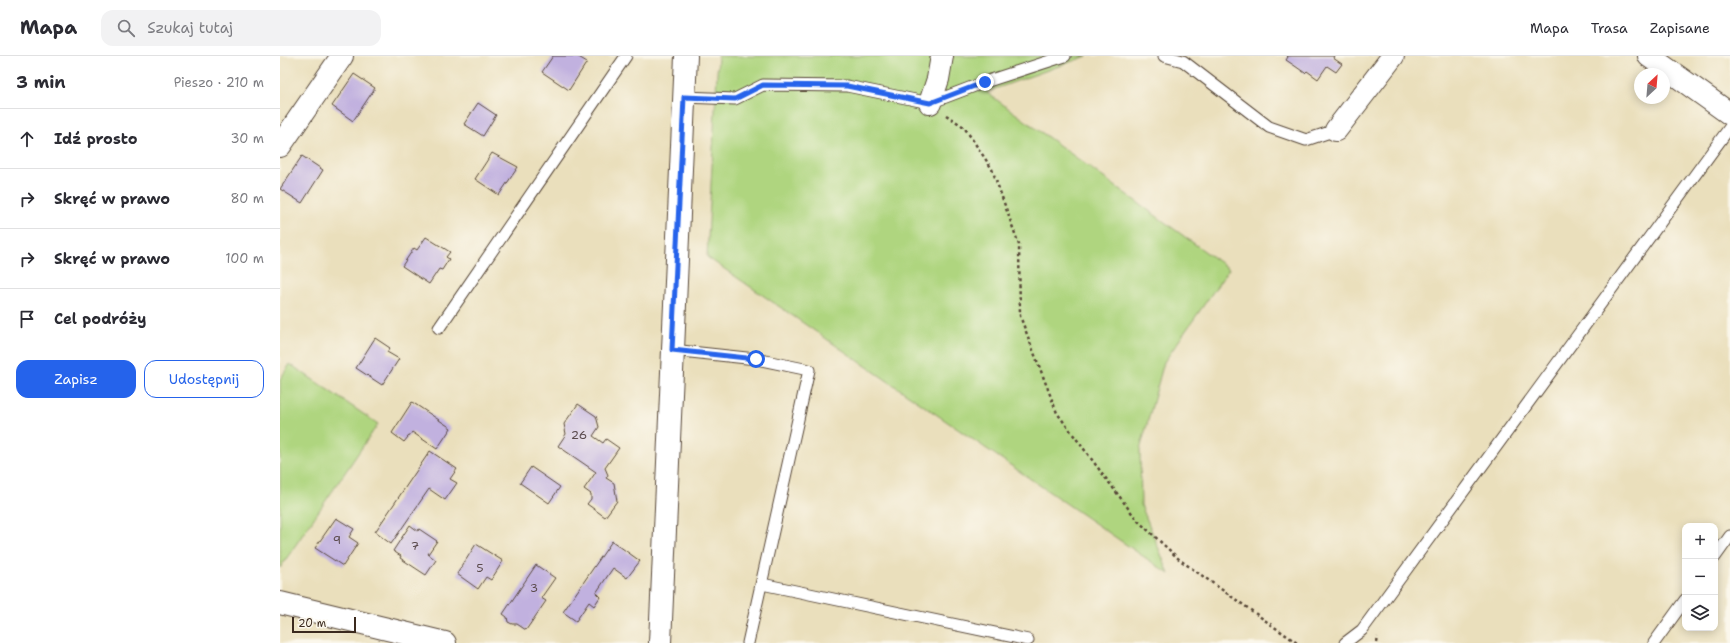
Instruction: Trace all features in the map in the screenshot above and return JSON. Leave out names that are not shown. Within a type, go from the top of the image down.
[{"type":"street","points":[[280,146],[342,56]]},
{"type":"street","points":[[660,643],[686,56]]},
{"type":"street","points":[[930,103],[938,79],[942,56]]},
{"type":"street","points":[[1336,130],[1393,56]]},
{"type":"street","points":[[1649,56],[1730,114]]},
{"type":"street","points":[[280,603],[410,639],[445,643]]},
{"type":"lane","points":[[439,328],[626,56]]},
{"type":"lane","points":[[684,97],[735,99],[763,85],[847,86],[930,103],[985,82],[1065,56]]},
{"type":"lane","points":[[1164,56],[1183,61],[1269,127],[1306,140],[1336,130]]},
{"type":"lane","points":[[1345,643],[1362,630],[1730,127]]},
{"type":"lane","points":[[672,350],[756,359],[809,370],[748,643]]},
{"type":"lane","points":[[1718,553],[1730,536]]},
{"type":"lane","points":[[762,584],[1028,640]]},
{"type":"lane","points":[[1654,643],[1682,604]]},
{"type":"path","points":[[930,103],[964,127],[992,169],[1020,245],[1020,316],[1057,413],[1137,520],[1180,560],[1297,643]]},
{"type":"green space","points":[[718,56],[1087,56],[986,92],[1229,269],[1164,362],[1140,450],[1141,505],[1169,574],[707,257]]},
{"type":"green space","points":[[290,364],[378,424],[280,568],[280,379]]},
{"type":"building","points":[[553,56],[577,56],[587,62],[569,90],[542,72]]},
{"type":"building","points":[[1287,56],[1334,56],[1333,58],[1342,64],[1336,72],[1327,66],[1318,79],[1307,71],[1305,73],[1286,60],[1288,57]]},
{"type":"building","points":[[354,74],[375,88],[353,121],[332,106]]},
{"type":"building","points":[[478,103],[496,115],[483,136],[464,124]]},
{"type":"building","points":[[492,153],[518,167],[499,195],[475,179]]},
{"type":"building","points":[[302,156],[323,170],[302,203],[280,189]]},
{"type":"building","points":[[426,237],[450,252],[446,257],[449,259],[442,270],[439,269],[429,284],[402,266],[414,248],[417,250]]},
{"type":"building","points":[[375,338],[390,348],[387,352],[399,359],[382,385],[356,368]]},
{"type":"building","points":[[412,402],[451,428],[437,449],[412,432],[404,442],[392,433]]},
{"type":"building","points":[[578,404],[596,416],[599,427],[593,436],[603,443],[606,439],[619,448],[605,468],[608,475],[606,478],[614,483],[617,501],[605,517],[587,504],[591,499],[591,494],[584,489],[596,472],[558,446],[566,434],[564,424]]},
{"type":"building","points":[[430,451],[457,469],[450,479],[457,483],[445,500],[429,489],[391,544],[375,532]]},
{"type":"building","points":[[531,467],[560,487],[549,503],[520,483]]},
{"type":"building","points":[[336,518],[354,529],[349,537],[358,543],[343,566],[315,548]]},
{"type":"building","points":[[410,525],[437,541],[428,554],[436,560],[426,575],[400,558],[401,556],[393,551]]},
{"type":"building","points":[[612,541],[640,561],[627,578],[613,568],[596,593],[600,597],[594,606],[589,602],[576,621],[563,612]]},
{"type":"building","points":[[476,544],[503,561],[491,580],[486,577],[478,589],[457,574]]},
{"type":"building","points":[[536,565],[555,578],[541,598],[546,601],[526,630],[517,624],[508,622],[507,617],[503,614]]},
{"type":"route","points":[[756,359],[704,355],[672,350],[684,97],[735,99],[763,85],[847,86],[930,103],[985,82]]}]
